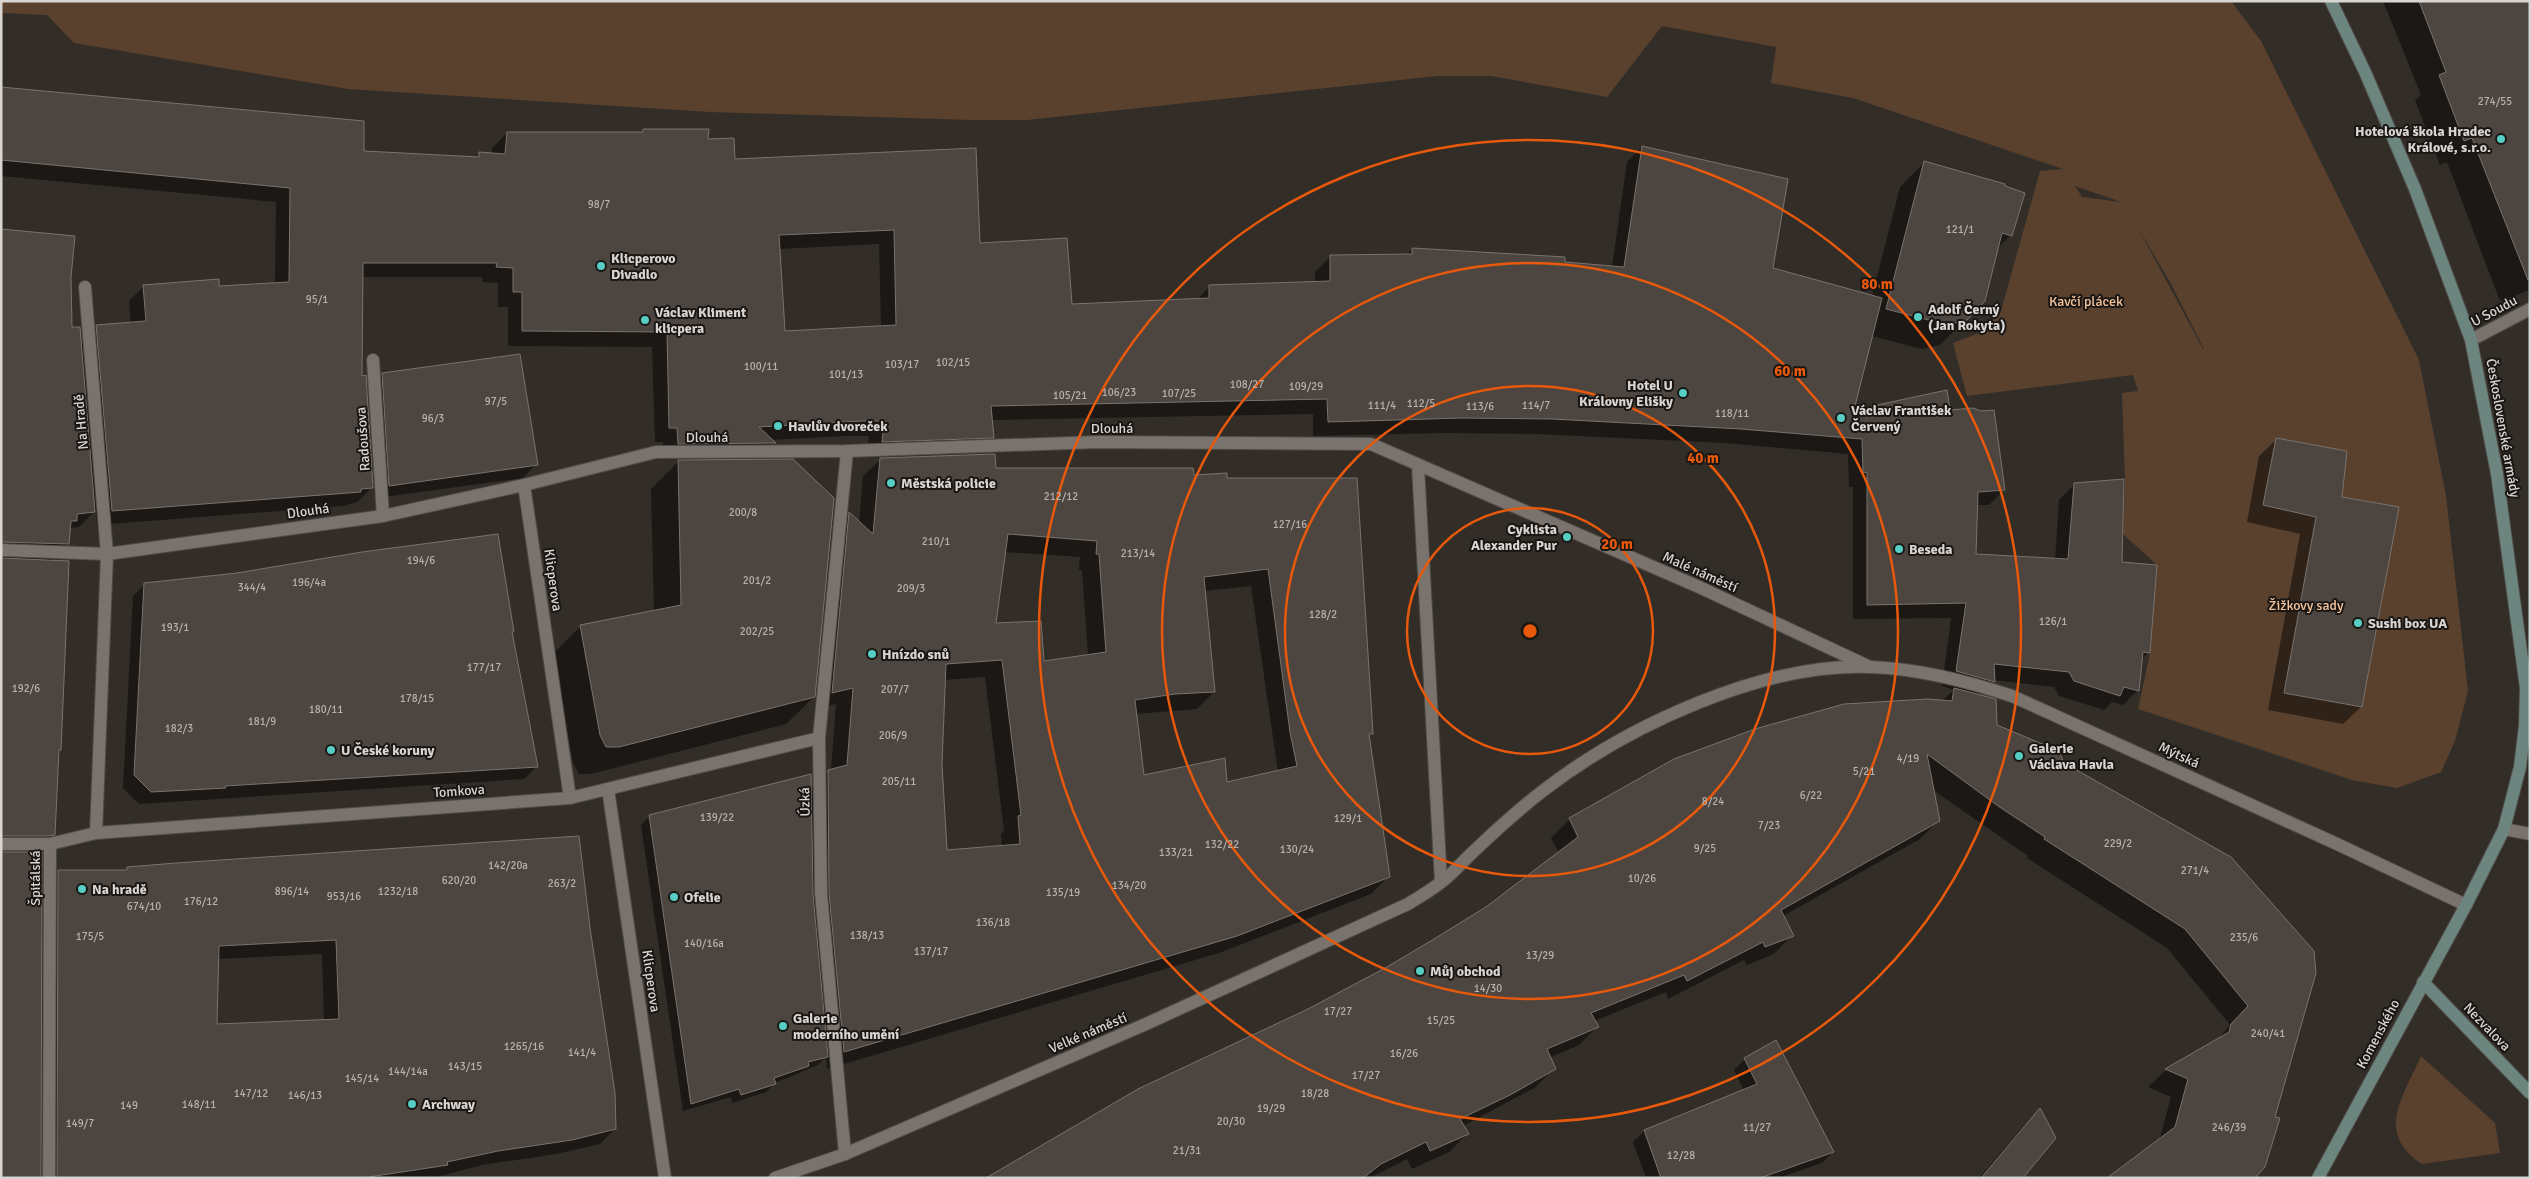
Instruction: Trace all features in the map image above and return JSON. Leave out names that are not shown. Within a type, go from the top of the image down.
[{"type":"street","name":"Československé armády","points":[[2331,1],[2365,72],[2415,189],[2471,340],[2497,474],[2526,688],[2525,726],[2520,767],[2504,829],[2466,905]]},
{"type":"street","name":"Na Hradě","points":[[85,287],[107,554]]},
{"type":"street","name":"U Soudu","points":[[2471,340],[2530,309]]},
{"type":"street","name":"Radoušova","points":[[373,360],[383,516]]},
{"type":"street","name":"Dlouhá","points":[[1,550],[107,554],[383,516],[524,485],[656,452],[847,450],[1098,442],[1371,444],[1418,466]]},
{"type":"street","name":"Úzká","points":[[846,1154],[821,893],[819,738],[847,450]]},
{"type":"street","points":[[1418,466],[1441,882]]},
{"type":"street","name":"Malé náměstí","points":[[1418,466],[1699,587],[1870,667]]},
{"type":"street","name":"Klicperova","points":[[524,485],[570,798]]},
{"type":"street","points":[[96,833],[107,554]]},
{"type":"street","points":[[1441,882],[1494,832],[1543,790],[1596,752],[1648,725],[1692,706],[1782,677],[1825,669],[1870,667]]},
{"type":"street","name":"Mýtská","points":[[1870,667],[1937,675],[2012,696],[2466,905]]},
{"type":"street","name":"Tomkova","points":[[96,833],[570,798],[819,738]]},
{"type":"street","name":"Klicperova","points":[[608,789],[665,1178]]},
{"type":"street","points":[[2504,829],[2530,834]]},
{"type":"street","name":"Špitálská","points":[[49,1178],[50,844],[96,833]]},
{"type":"street","points":[[1,844],[50,844]]},
{"type":"street","name":"Velké náměstí","points":[[775,1178],[846,1154],[1146,1024],[1408,904],[1441,882]]},
{"type":"street","name":"Komenského","points":[[2318,1178],[2466,905]]},
{"type":"street","name":"Nezvalova","points":[[2423,982],[2530,1093]]},
{"type":"green space","name":"Žižkovy sady","points":[[1,1],[2231,1],[2261,41],[2419,360],[2446,496],[2468,691],[2455,741],[2441,772],[2397,788],[2352,780],[2138,709],[2150,653],[2157,565],[2123,534],[2125,479],[2122,393],[2138,391],[2133,375],[1967,396],[1953,343],[1984,331],[2001,311],[2040,171],[2063,169],[1853,98],[1771,83],[1776,47],[1662,26],[1607,97],[1491,76],[1438,76],[1027,120],[971,120],[710,112],[348,89],[74,43],[47,15],[1,13]],"holes":[[[2075,186],[2121,202],[2082,197]],[[2137,226],[2170,282],[2204,349],[2203,349]]]},
{"type":"green space","points":[[2421,1056],[2495,1123],[2500,1153],[2422,1164],[2408,1152],[2399,1140],[2396,1127],[2397,1114],[2401,1100]]},
{"type":"building","name":"Hotelová škola Hradec Králové, s.r.o.","points":[[2419,1],[2530,1],[2530,280],[2528,280],[2472,138],[2464,141],[2439,75],[2446,72]]},
{"type":"building","points":[[1,87],[364,121],[364,151],[479,157],[479,152],[505,154],[507,132],[643,132],[643,129],[709,129],[708,139],[734,138],[735,159],[976,148],[980,243],[1067,238],[1072,304],[1209,298],[1209,285],[1330,281],[1330,255],[1412,254],[1412,248],[1565,257],[1565,262],[1624,267],[1642,146],[1788,179],[1773,268],[1882,298],[1854,410],[1947,390],[1950,410],[1973,408],[1981,411],[1994,410],[2005,490],[1978,492],[1976,554],[2068,559],[2074,483],[2124,479],[2122,562],[2157,565],[2150,653],[2143,652],[2139,691],[2124,687],[2120,696],[2074,681],[2069,672],[1994,664],[1995,682],[1956,671],[1966,603],[1867,605],[1867,472],[1863,473],[1862,439],[1741,429],[1552,419],[1462,418],[1328,422],[1327,399],[991,406],[994,438],[882,442],[884,421],[862,421],[759,427],[776,443],[678,444],[677,428],[669,428],[667,332],[522,331],[522,292],[513,292],[513,268],[496,267],[497,263],[363,263],[362,376],[366,375],[373,488],[361,489],[361,492],[112,511],[96,325],[146,321],[143,285],[219,279],[219,286],[289,282],[290,188],[1,160]],"holes":[[[894,230],[896,325],[785,331],[779,235]]]},
{"type":"building","points":[[1924,161],[2005,184],[2005,186],[2025,193],[2012,236],[2002,233],[1985,301],[1967,320],[1948,325],[1886,309]]},
{"type":"building","points":[[1,229],[75,236],[71,277],[72,327],[80,327],[95,512],[77,514],[77,521],[71,521],[69,544],[1,542]]},
{"type":"building","points":[[520,354],[538,465],[389,486],[382,373]]},
{"type":"building","points":[[2276,438],[2347,451],[2342,497],[2399,507],[2362,707],[2284,693],[2316,517],[2263,505]]},
{"type":"building","points":[[995,454],[996,468],[1193,468],[1194,475],[1227,473],[1227,478],[1357,478],[1373,734],[1369,734],[1390,877],[1237,936],[844,1052],[829,893],[828,770],[847,765],[853,688],[832,693],[849,512],[873,534],[880,458]],"holes":[[[1008,534],[1097,541],[1096,554],[1099,554],[1106,652],[1044,661],[1041,621],[996,623]],[[1268,569],[1290,732],[1297,766],[1227,782],[1225,758],[1144,775],[1135,700],[1175,694],[1215,692],[1204,577]],[[1002,660],[1021,815],[1018,816],[1020,844],[947,850],[942,764],[946,664]]]},
{"type":"building","points":[[793,459],[834,498],[815,697],[619,747],[606,747],[600,735],[580,625],[681,605],[678,460]]},
{"type":"building","points":[[498,534],[514,632],[512,632],[538,767],[151,792],[134,775],[144,583],[237,573],[362,552]]},
{"type":"building","points":[[1,558],[69,561],[61,750],[59,750],[55,835],[1,836]]},
{"type":"building","points":[[1954,688],[1996,699],[1997,725],[2059,751],[2064,763],[2231,857],[2314,951],[2316,973],[2275,1117],[2280,1118],[2265,1167],[2255,1178],[2107,1178],[2175,1127],[2188,1079],[2165,1069],[2229,1032],[2231,1024],[2248,1006],[2185,929],[2044,839],[2045,837],[1998,806],[1927,754],[1940,821],[1781,910],[1794,936],[1765,947],[1763,942],[1687,981],[1684,975],[1591,1013],[1599,1027],[1547,1049],[1556,1069],[1510,1095],[1460,1119],[1469,1134],[1430,1151],[1426,1142],[1381,1164],[1363,1178],[986,1178],[1138,1089],[1308,1009],[1387,967],[1434,939],[1486,907],[1578,837],[1569,818],[1674,759],[1755,729],[1844,704],[1928,699],[1952,701]]},
{"type":"building","points":[[811,774],[813,894],[828,1057],[808,1062],[809,1066],[774,1078],[776,1084],[741,1095],[739,1089],[691,1104],[649,815]]},
{"type":"building","points":[[579,836],[590,928],[615,1093],[616,1129],[572,1140],[498,1151],[447,1162],[448,1165],[362,1178],[57,1178],[58,870],[127,870],[127,867]],"holes":[[[336,940],[339,1019],[217,1024],[219,946]]]},
{"type":"building","points":[[1,852],[42,852],[41,1178],[1,1178]]},
{"type":"building","points":[[1776,1040],[1834,1152],[1760,1178],[1661,1178],[1644,1130],[1757,1084],[1744,1058]]},
{"type":"building","points":[[2040,1108],[2056,1138],[2023,1178],[1981,1178]]},
{"type":"place","name":"Hotelová škola Hradec Králové, s.r.o.","points":[[2501,139]]},
{"type":"place","name":"Klicperovo Divadlo","points":[[601,266]]},
{"type":"place","name":"Adolf Černý (Jan Rokyta)","points":[[1918,317]]},
{"type":"place","name":"Václav Kliment klicpera","points":[[645,320]]},
{"type":"place","name":"Hotel U Královny Elišky","points":[[1683,393]]},
{"type":"place","name":"Václav František Červený","points":[[1841,418]]},
{"type":"place","name":"Havlův dvoreček","points":[[778,426]]},
{"type":"place","name":"Městská policie","points":[[891,483]]},
{"type":"place","name":"Cyklista Alexander Pur","points":[[1567,537]]},
{"type":"place","name":"Beseda","points":[[1899,549]]},
{"type":"place","name":"Sushi box UA","points":[[2358,623]]},
{"type":"place","name":"Hnízdo snů","points":[[872,654]]},
{"type":"place","name":"U České koruny","points":[[331,750]]},
{"type":"place","name":"Galerie Václava Havla","points":[[2019,756]]},
{"type":"place","name":"Na hradě","points":[[82,889]]},
{"type":"place","name":"Ofelie","points":[[674,897]]},
{"type":"place","name":"Můj obchod","points":[[1420,971]]},
{"type":"place","name":"Galerie moderního umění","points":[[783,1026]]},
{"type":"place","name":"Archway","points":[[412,1104]]},
{"type":"park label","name":"Kavčí plácek","points":[[2086,301]]}]
